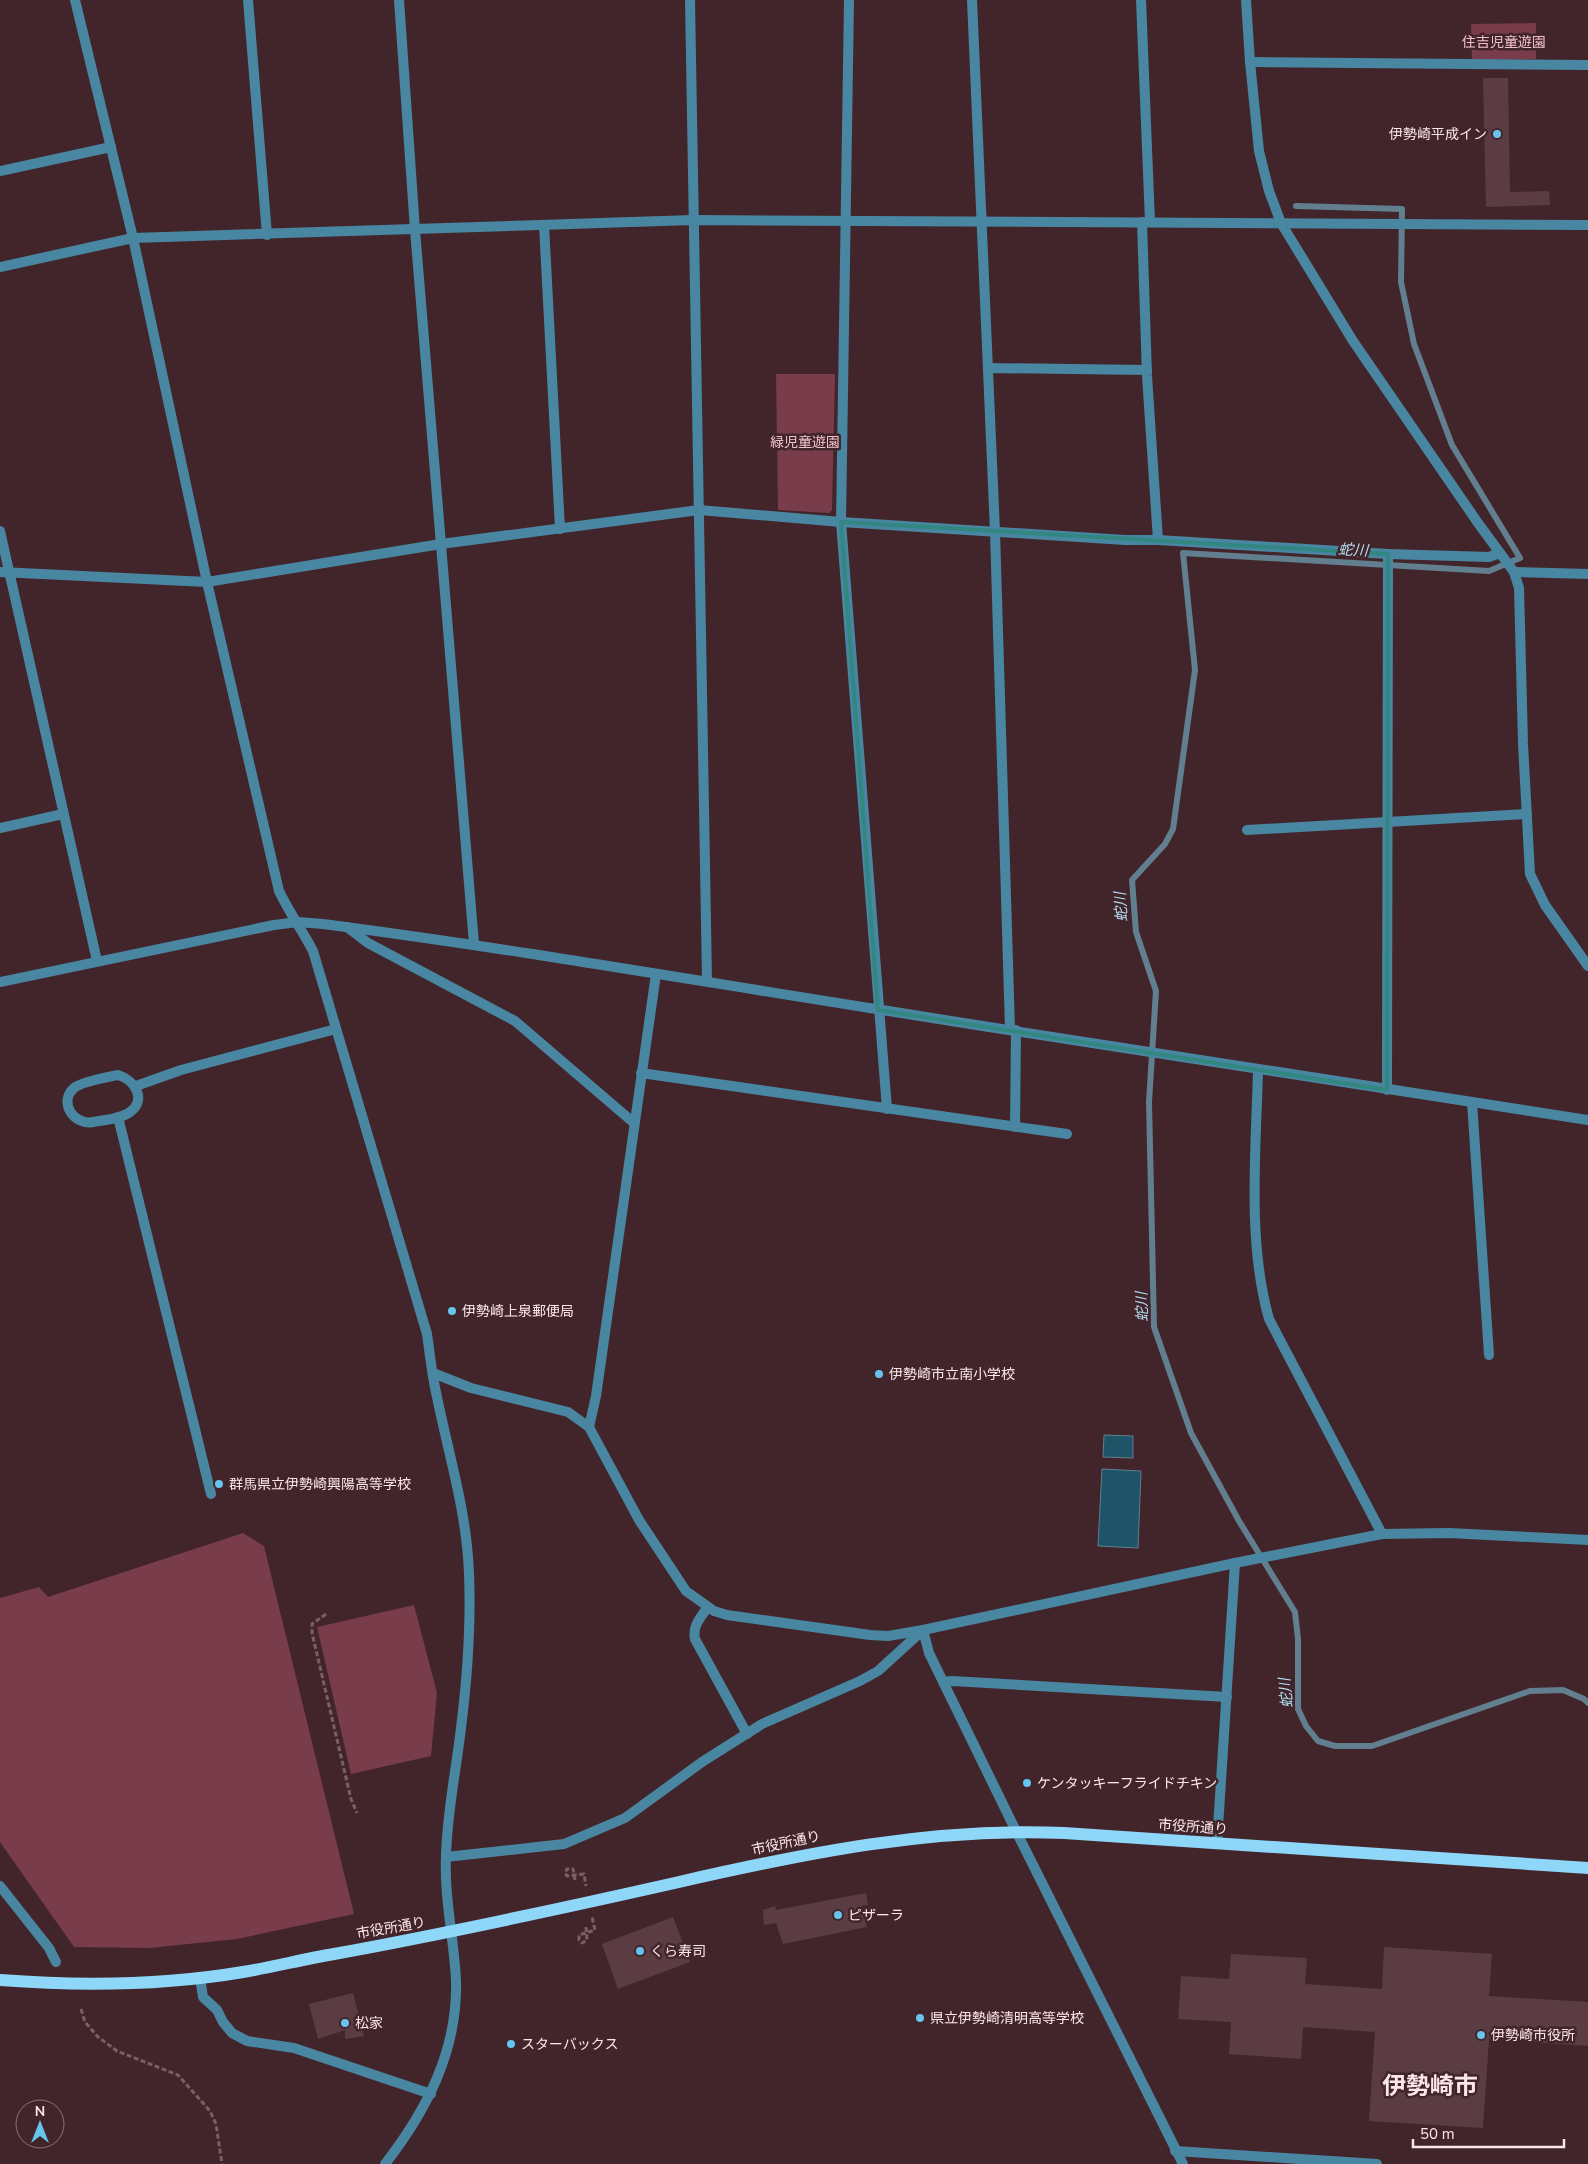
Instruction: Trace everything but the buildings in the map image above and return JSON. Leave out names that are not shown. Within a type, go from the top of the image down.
[{"type":"main road","name":"市役所通り","points":[[0,1980],[25,1982],[114,1982],[200,1978],[243,1972],[451,1932],[783,1858],[836,1848],[920,1837],[1016,1831],[1588,1868]]},
{"type":"street","points":[[75,0],[133,238],[207,582],[279,891],[286,907],[298,922],[313,950],[427,1334],[433,1373],[463,1510],[469,1573],[464,1707],[446,1857],[456,1978],[454,2019],[450,2040],[431,2094],[409,2133],[385,2164]]},
{"type":"street","points":[[248,0],[267,234]]},
{"type":"street","points":[[399,0],[414,230],[474,944]]},
{"type":"street","points":[[690,0],[707,981]]},
{"type":"street","points":[[849,0],[841,522],[887,1109]]},
{"type":"street","points":[[972,0],[995,532],[1016,1127]]},
{"type":"street","points":[[1142,0],[1146,222],[1146,370],[1158,540]]},
{"type":"street","points":[[1246,0],[1258,151],[1281,223],[1353,341],[1514,572],[1519,588],[1522,744],[1530,874],[1545,905],[1588,966]]},
{"type":"street","points":[[1250,62],[1588,65]]},
{"type":"street","points":[[0,171],[111,146]]},
{"type":"street","points":[[0,267],[133,238],[693,220],[1588,225]]},
{"type":"street","points":[[544,225],[560,528]]},
{"type":"street","points":[[988,368],[1146,370]]},
{"type":"street","points":[[5,572],[207,582],[441,544],[699,510],[841,522],[1125,540],[1158,540],[1388,554],[1488,557],[1500,553]]},
{"type":"street","points":[[0,531],[5,572],[97,961]]},
{"type":"street","points":[[1387,1090],[1388,554]]},
{"type":"street","points":[[1514,572],[1588,574]]},
{"type":"street","points":[[0,828],[63,814]]},
{"type":"street","points":[[1247,830],[1527,814]]},
{"type":"street","points":[[0,982],[274,925],[298,922],[474,944],[1258,1071],[1588,1120]]},
{"type":"street","points":[[347,927],[368,943],[515,1021],[634,1123]]},
{"type":"street","points":[[589,1427],[596,1396],[656,974]]},
{"type":"street","points":[[136,1086],[173,1073],[336,1029]]},
{"type":"street","points":[[1258,1071],[1254,1200],[1262,1292],[1269,1319],[1382,1534]]},
{"type":"street","points":[[641,1073],[1067,1134]]},
{"type":"street","points":[[111,1076],[125,1077],[136,1086],[138,1093],[135,1107],[130,1112],[118,1117],[88,1123],[76,1120],[68,1109],[68,1096],[76,1086],[111,1076]]},
{"type":"street","points":[[1472,1102],[1489,1355]]},
{"type":"street","points":[[118,1117],[211,1494]]},
{"type":"street","points":[[433,1373],[471,1388],[568,1412],[589,1427],[639,1520],[686,1590],[714,1611],[740,1618],[888,1636],[1382,1534],[1449,1533],[1588,1540]]},
{"type":"street","points":[[1217,1844],[1235,1563]]},
{"type":"street","points":[[708,1607],[696,1625],[695,1639],[746,1734]]},
{"type":"street","points":[[446,1857],[564,1844],[625,1818],[762,1724],[860,1681],[878,1671],[923,1630]]},
{"type":"street","points":[[923,1630],[929,1653],[943,1682],[1183,2164]]},
{"type":"street","points":[[943,1682],[1227,1697]]},
{"type":"street","points":[[0,1886],[49,1948],[56,1962]]},
{"type":"street","points":[[200,1978],[203,1997],[217,2010],[223,2022],[232,2033],[246,2041],[294,2048],[431,2094]]},
{"type":"street","points":[[1175,2151],[1377,2164]]},
{"type":"path","points":[[326,1614],[312,1624],[312,1633],[357,1813]]},
{"type":"path","points":[[575,1880],[574,1872],[572,1869],[566,1869],[565,1875],[569,1877],[584,1874]]},
{"type":"path","points":[[586,1927],[588,1937],[582,1943],[578,1940],[582,1933],[595,1930]]},
{"type":"path","points":[[81,2009],[85,2022],[98,2037],[116,2051],[178,2075],[210,2111],[216,2124],[222,2164]]},
{"type":"highlighted area","points":[[841,522],[1388,554],[1387,1090],[878,1010]]},
{"type":"green space","name":"住吉児童遊園","points":[[1536,23],[1536,59],[1472,60],[1471,24]]},
{"type":"green space","name":"緑児童遊園","points":[[776,374],[835,374],[832,510],[829,513],[778,510]]},
{"type":"green space","points":[[243,1533],[264,1546],[354,1914],[237,1939],[149,1948],[74,1947],[0,1842],[0,1598],[39,1587],[48,1597]]},
{"type":"green space","points":[[414,1605],[437,1693],[431,1756],[351,1774],[317,1627]]},
{"type":"water","points":[[1104,1435],[1133,1436],[1133,1458],[1103,1457]]},
{"type":"water","points":[[1102,1469],[1141,1471],[1138,1548],[1098,1546]]},
{"type":"waterway","name":"蛇川","points":[[1296,206],[1402,209],[1401,282],[1414,344],[1452,445],[1520,558],[1489,571],[1183,553],[1195,670],[1173,829],[1165,844],[1132,880],[1136,932],[1156,991],[1149,1102],[1154,1327],[1191,1433],[1239,1521],[1295,1612],[1298,1639],[1298,1709],[1306,1726],[1318,1741],[1335,1746],[1372,1746],[1530,1691],[1563,1690],[1584,1699],[1588,1703]]},
{"type":"place","name":"伊勢崎平成イン","points":[[1497,134]]},
{"type":"place","name":"伊勢崎上泉郵便局","points":[[452,1311]]},
{"type":"place","name":"伊勢崎市立南小学校","points":[[879,1374]]},
{"type":"place","name":"群馬県立伊勢崎興陽高等学校","points":[[219,1484]]},
{"type":"place","name":"ケンタッキーフライドチキン","points":[[1027,1783]]},
{"type":"place","name":"ピザーラ","points":[[838,1915]]},
{"type":"place","name":"くら寿司","points":[[640,1951]]},
{"type":"place","name":"県立伊勢崎清明高等学校","points":[[920,2018]]},
{"type":"place","name":"松家","points":[[345,2023]]},
{"type":"place","name":"伊勢崎市役所","points":[[1481,2035]]},
{"type":"place","name":"スターバックス","points":[[511,2044]]},
{"type":"district","name":"伊勢崎市","points":[[1430,2086]]}]
